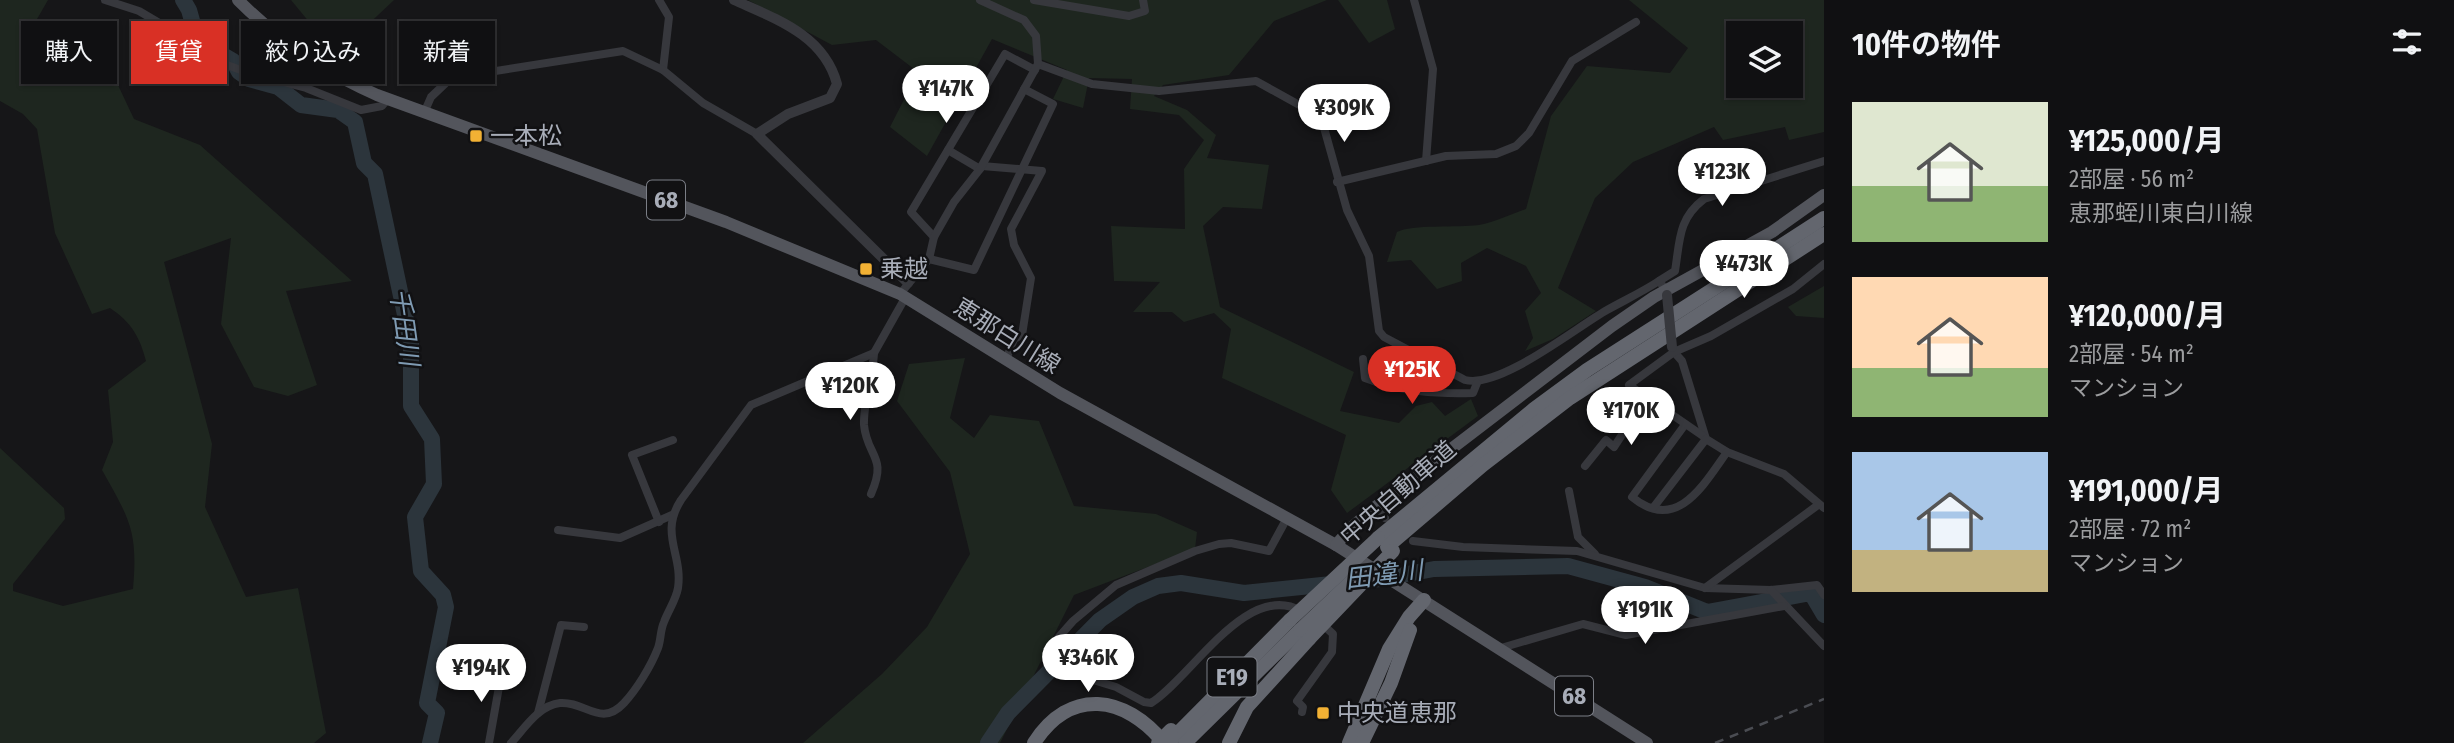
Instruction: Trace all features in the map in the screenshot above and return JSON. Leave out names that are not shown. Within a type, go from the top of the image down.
[{"type":"highway","name":"中央自動車道","points":[[1173,739],[1300,630],[1386,545],[1534,409],[1587,370],[1824,218]]},
{"type":"highway","name":"中央自動車道","points":[[1386,545],[1570,398],[1824,234]]},
{"type":"highway","points":[[1229,743],[1247,706],[1300,630],[1386,545]]},
{"type":"highway","points":[[1351,741],[1389,649],[1409,617],[1424,600]]},
{"type":"highway","name":"中央自動車道","points":[[1173,739],[1242,658],[1251,657],[1300,630]]},
{"type":"highway","points":[[1034,743],[1058,715],[1075,706],[1095,703],[1112,706],[1173,739]]},
{"type":"highway","points":[[1044,743],[1073,716],[1100,713],[1132,723],[1153,743]]},
{"type":"highway","points":[[1158,743],[1173,739]]},
{"type":"main road","name":"恵那白川線","points":[[238,0],[296,50],[349,82],[424,113],[495,135],[569,167],[726,222],[902,296],[1006,360],[1336,545],[1647,743]]},
{"type":"main road","points":[[1336,545],[1374,508],[1612,326],[1664,289],[1725,260],[1824,195]]},
{"type":"street","points":[[105,0],[139,11],[166,27],[195,53],[246,72],[306,88],[361,110],[382,106],[388,99]]},
{"type":"street","points":[[659,0],[669,17],[663,70]]},
{"type":"street","points":[[734,0],[792,27],[817,46],[832,64],[838,83],[830,98],[788,114],[757,134]]},
{"type":"street","points":[[871,494],[877,479],[878,462],[864,425],[874,353],[908,283],[929,258],[934,237],[954,202],[981,167],[1037,67],[1036,36],[1024,20],[980,0]]},
{"type":"street","points":[[1034,0],[1129,16],[1145,11],[1143,0]]},
{"type":"street","points":[[1414,0],[1433,69],[1426,160]]},
{"type":"street","points":[[1337,182],[1426,160],[1446,156],[1496,154],[1516,146],[1528,133],[1572,61],[1636,22]]},
{"type":"street","points":[[424,113],[430,97],[451,78],[623,51],[663,70],[703,103],[757,134],[908,283]]},
{"type":"street","points":[[934,237],[911,212],[1005,54],[1091,84],[1159,91],[1250,81],[1261,83],[1321,117],[1337,182],[1369,256],[1376,291],[1378,325],[1384,337],[1465,380],[1477,383],[1664,289],[1675,271],[1682,226],[1690,209],[1704,199],[1824,161]]},
{"type":"street","points":[[929,258],[974,270],[1053,104],[1024,89]]},
{"type":"street","points":[[948,150],[981,167],[1042,171],[1011,229],[1014,245],[1031,278],[1022,335],[1014,339],[1006,360]]},
{"type":"street","points":[[1704,588],[1821,507],[1784,474],[1727,453],[1684,426],[1629,385],[1673,350],[1711,336],[1793,289],[1824,264]]},
{"type":"street","points":[[1664,289],[1673,350],[1682,361],[1705,438]]},
{"type":"street","points":[[558,530],[620,538],[672,515],[751,405],[874,353]]},
{"type":"street","points":[[1363,359],[1366,379],[1398,389],[1429,394],[1473,393],[1477,383]]},
{"type":"street","points":[[1584,466],[1606,440],[1614,447],[1646,398]]},
{"type":"street","points":[[1684,426],[1632,497],[1653,508],[1677,508],[1692,501],[1727,453]]},
{"type":"street","points":[[1653,508],[1705,438]]},
{"type":"street","points":[[659,522],[632,455],[673,440]]},
{"type":"street","points":[[1569,491],[1578,537],[1597,557]]},
{"type":"street","points":[[1374,508],[1385,518]]},
{"type":"street","points":[[511,743],[538,713],[560,703],[597,715],[607,714],[623,705],[635,689],[658,648],[661,629],[678,587],[672,543],[672,515]]},
{"type":"street","points":[[1287,518],[1269,551],[1231,543],[1220,544],[1195,551],[1116,585],[1073,621],[1058,638],[1056,652],[1080,676],[1116,687],[1151,703],[1168,690],[1244,616],[1262,609],[1291,605],[1328,626],[1334,643],[1327,662],[1297,701],[1303,707],[1302,712]]},
{"type":"street","points":[[1413,541],[1464,547],[1577,551],[1704,588],[1771,590],[1816,585],[1824,595]]},
{"type":"street","points":[[1771,590],[1824,646]]},
{"type":"street","points":[[1501,648],[1583,624],[1626,635],[1784,606]]},
{"type":"street","points":[[538,713],[561,625],[584,626]]},
{"type":"street","points":[[489,743],[502,670]]},
{"type":"shaded area","points":[[0,0],[48,0],[36,21],[21,21],[21,84],[117,83],[134,119],[200,145],[352,281],[286,291],[317,385],[288,396],[254,387],[221,324],[231,238],[164,262],[212,444],[205,507],[246,597],[298,588],[326,733],[314,743],[0,743],[0,448],[64,508],[65,519],[13,584],[13,591],[63,606],[133,589],[134,553],[130,526],[102,470],[113,442],[108,390],[146,361],[134,331],[124,319],[110,308],[92,314],[55,233],[37,129],[23,114],[0,101]]},
{"type":"shaded area","points":[[291,0],[394,0],[372,21],[308,21]]},
{"type":"shaded area","points":[[748,0],[1327,0],[1274,21],[1229,75],[1163,85],[1154,96],[1187,110],[1216,135],[1207,158],[1269,165],[1262,209],[1223,207],[1203,226],[1220,307],[1354,372],[1340,411],[1399,423],[1416,406],[1432,402],[1445,416],[1471,399],[1478,416],[1347,513],[1331,490],[1346,435],[1222,378],[1231,329],[1214,313],[1184,322],[1172,312],[1133,312],[1160,282],[1114,281],[1111,226],[1185,229],[1184,169],[1204,140],[1179,115],[1130,109],[1132,79],[1089,78],[1083,108],[1053,99],[1067,70],[992,39],[927,156],[890,127],[918,72],[876,40],[832,45]]},
{"type":"shaded area","points":[[1338,0],[1387,0],[1395,29],[1369,43]]},
{"type":"shaded area","points":[[1629,0],[1824,0],[1824,132],[1789,140],[1785,127],[1723,140],[1714,127],[1633,162],[1595,198],[1558,288],[1596,311],[1553,339],[1525,351],[1533,338],[1525,311],[1541,293],[1526,266],[1487,248],[1461,263],[1462,281],[1437,289],[1411,260],[1387,262],[1397,232],[1413,228],[1479,225],[1526,209],[1551,116],[1587,66],[1670,73],[1688,48]]},
{"type":"shaded area","points":[[1824,286],[1824,318],[1796,316],[1788,307]]},
{"type":"shaded area","points":[[965,358],[950,418],[974,438],[990,415],[1039,421],[1074,506],[1156,514],[1197,532],[1195,549],[1074,595],[1000,743],[803,743],[882,674],[927,627],[970,554],[950,472],[897,401],[909,364]]},
{"type":"waterway","name":"千田川","points":[[183,0],[189,10],[200,49],[221,54],[233,61],[239,72],[249,79],[278,87],[301,105],[338,110],[355,122],[364,163],[375,174],[411,343],[411,406],[432,439],[434,484],[415,517],[421,571],[443,595],[446,607],[427,703],[437,713],[430,743]]},
{"type":"waterway","name":"田違川","points":[[988,743],[1008,713],[1100,620],[1133,597],[1158,586],[1181,583],[1244,593],[1380,579],[1434,569],[1568,566],[1645,587],[1707,612],[1811,593],[1824,615]]},
{"type":"railway","points":[[1715,743],[1824,699]]},
{"type":"place","name":"一本松","points":[[476,136]]},
{"type":"place","name":"乗越","points":[[866,269]]},
{"type":"place","name":"中央道恵那","points":[[1323,713]]}]
